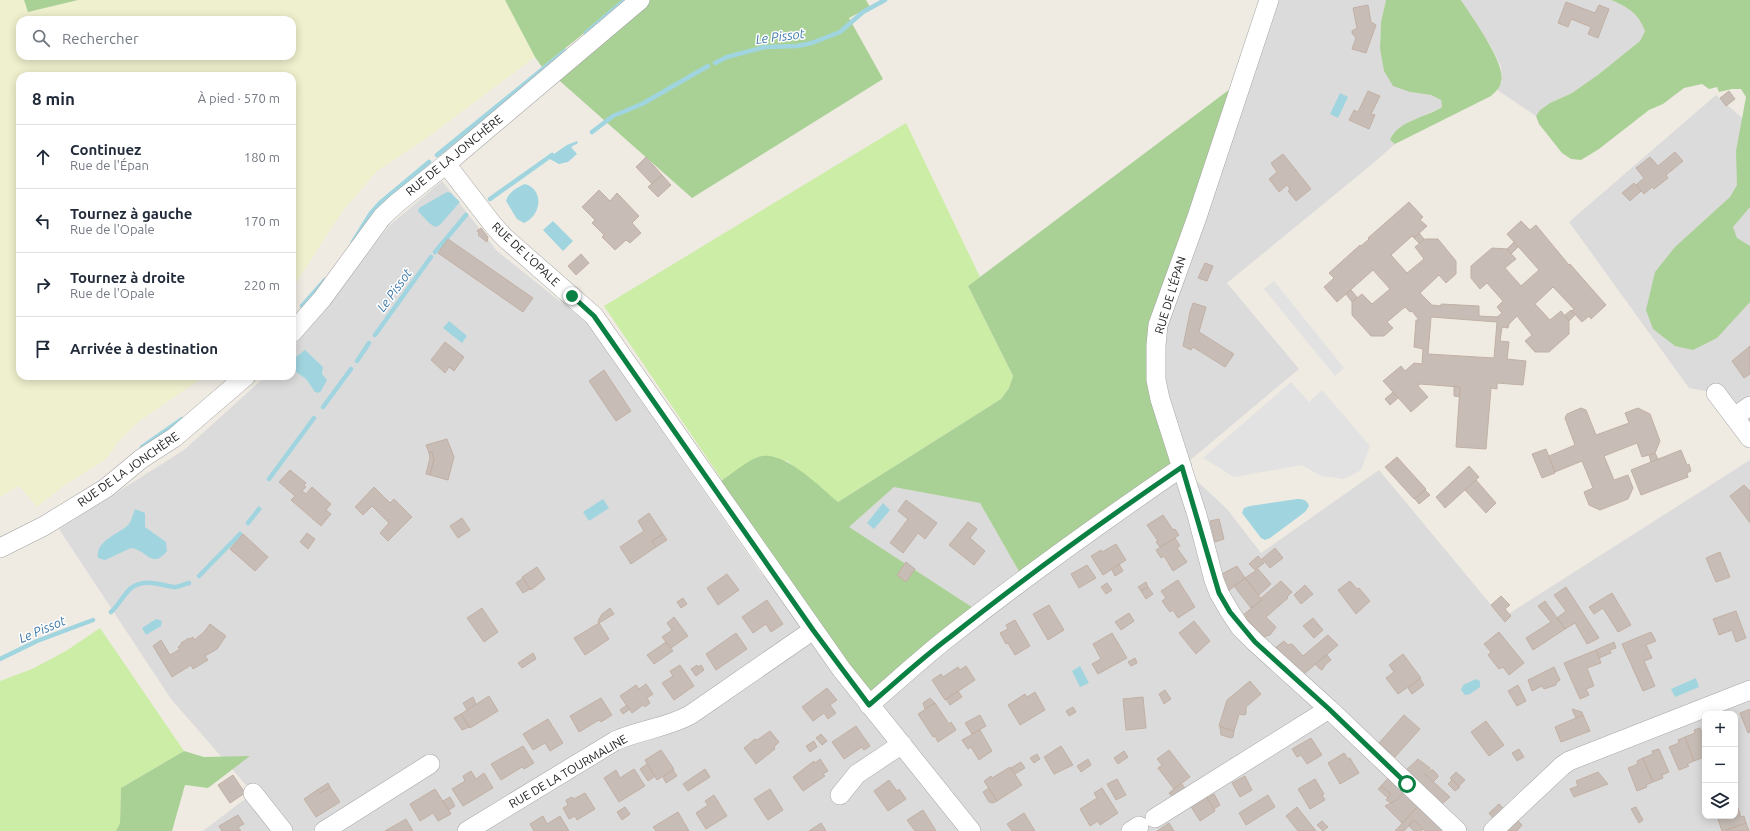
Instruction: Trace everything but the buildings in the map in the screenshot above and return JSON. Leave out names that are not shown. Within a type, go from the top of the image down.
[{"type":"street","name":"RUE DE LA JONCHÈRE","points":[[296,328],[322,299],[382,217],[640,0]]},
{"type":"street","name":"RUE DE L'ÉPAN","points":[[1269,0],[1197,217],[1158,325],[1156,345],[1156,380],[1160,399],[1197,515],[1214,580],[1224,604],[1240,626],[1255,642],[1329,709],[1457,831]]},
{"type":"street","name":"RUE DE L'OPALE","points":[[446,164],[505,238],[594,316],[813,630],[869,705],[902,744],[970,831]]},
{"type":"street","name":"RUE DE LA JONCHÈRE","points":[[0,548],[44,526],[106,488],[141,459],[175,437],[241,380]]},
{"type":"street","points":[[1716,393],[1750,438]]},
{"type":"street","points":[[1734,417],[1750,406]]},
{"type":"street","points":[[869,705],[949,637],[1018,584],[1093,528],[1182,467]]},
{"type":"street","name":"RUE DE LA TOURMALINE","points":[[467,831],[615,740],[678,721],[690,715],[813,630]]},
{"type":"street","points":[[1493,831],[1569,761],[1750,690]]},
{"type":"street","points":[[1155,818],[1329,709]]},
{"type":"street","points":[[840,795],[857,774],[902,744]]},
{"type":"street","points":[[324,831],[430,764]]},
{"type":"street","points":[[253,793],[283,831]]},
{"type":"shaded area","points":[[1269,0],[1386,0],[1381,22],[1380,48],[1410,92],[1431,95],[1441,100],[1442,107],[1408,123],[1392,135],[1390,140],[1395,144],[1227,283],[1299,369],[1182,467],[1227,509],[1261,553],[1379,470],[1502,618],[1750,460],[1750,831],[203,831],[253,793],[171,699],[59,529],[184,450],[262,380],[296,380],[296,344],[389,226],[442,181],[497,251],[587,323],[760,572],[869,705],[981,613],[848,527],[894,486],[980,503],[1025,579],[1155,361]]},
{"type":"shaded area","points":[[1461,0],[1611,0],[1628,8],[1640,19],[1645,31],[1640,41],[1599,74],[1572,93],[1550,103],[1540,110],[1536,116],[1497,90],[1502,81],[1501,67],[1492,48]]},
{"type":"shaded area","points":[[1716,95],[1750,125],[1750,438],[1716,393],[1689,388],[1569,222]]},
{"type":"shaded area","points":[[1274,281],[1344,368],[1335,376],[1264,289]]},
{"type":"shaded area","points":[[1291,382],[1309,402],[1322,390],[1370,446],[1361,470],[1344,479],[1321,476],[1302,465],[1234,477],[1203,458]]},
{"type":"green space","points":[[0,0],[24,0],[29,12],[78,0],[505,0],[535,57],[424,140],[377,171],[342,212],[296,283],[296,72],[16,72],[16,380],[199,380],[138,422],[119,441],[106,459],[65,485],[37,507],[19,486],[0,497]]},
{"type":"green space","points":[[24,0],[78,0],[28,12]]},
{"type":"green space","points":[[505,0],[625,0],[542,67],[535,57]]},
{"type":"green space","points":[[640,0],[866,0],[870,7],[849,18],[883,79],[692,198],[552,74]]},
{"type":"green space","points":[[1386,0],[1461,0],[1494,52],[1501,74],[1500,86],[1491,96],[1395,144],[1390,140],[1399,128],[1442,107],[1441,100],[1431,95],[1410,92],[1393,86],[1384,71],[1380,48],[1381,22]]},
{"type":"green space","points":[[1611,0],[1750,0],[1750,207],[1733,227],[1737,238],[1750,246],[1750,302],[1717,338],[1693,350],[1675,346],[1653,329],[1646,310],[1655,272],[1675,247],[1730,197],[1737,185],[1736,151],[1746,97],[1741,89],[1732,89],[1719,92],[1717,87],[1709,89],[1702,84],[1684,88],[1663,104],[1649,110],[1599,149],[1581,160],[1571,159],[1562,153],[1539,124],[1536,116],[1540,110],[1550,103],[1572,93],[1599,74],[1640,41],[1645,31],[1640,20],[1632,12],[1623,5]]},
{"type":"green space","points":[[1242,80],[1155,361],[1182,467],[1024,580],[980,503],[894,487],[849,527],[981,613],[869,705],[714,486],[753,459],[768,456],[778,458],[800,470],[838,502],[1001,399],[1009,388],[1013,376],[968,286]]},
{"type":"green space","points":[[906,123],[980,277],[968,286],[1013,376],[1009,388],[1001,399],[838,502],[787,461],[757,457],[722,480],[604,306]]},
{"type":"green space","points":[[100,628],[184,751],[121,788],[120,823],[116,831],[0,831],[0,681],[32,669],[66,651]]},
{"type":"green space","points":[[184,751],[204,757],[250,756],[208,788],[185,785],[172,831],[116,831],[120,823],[121,788]]},
{"type":"water","points":[[1340,93],[1348,97],[1338,118],[1330,114]]},
{"type":"water","points":[[577,141],[578,143],[571,147],[577,154],[568,162],[559,164],[548,158],[567,145]]},
{"type":"water","points":[[525,184],[536,192],[538,203],[534,215],[530,220],[524,223],[517,219],[506,201],[513,191]]},
{"type":"water","points":[[447,192],[451,193],[460,202],[440,225],[435,227],[418,211],[419,208]]},
{"type":"water","points":[[553,221],[573,241],[563,251],[543,230]]},
{"type":"water","points":[[449,321],[467,336],[462,343],[443,328]]},
{"type":"water","points":[[305,350],[323,367],[322,374],[327,380],[321,391],[318,393],[315,392],[306,379],[296,372],[296,357]]},
{"type":"water","points":[[603,499],[609,508],[589,521],[583,512]]},
{"type":"water","points":[[1297,499],[1307,502],[1309,506],[1305,512],[1270,538],[1265,540],[1261,538],[1242,513],[1244,508],[1250,506]]},
{"type":"water","points":[[883,503],[890,510],[874,529],[867,523]]},
{"type":"water","points":[[135,509],[145,513],[145,527],[166,542],[167,551],[157,559],[153,559],[137,549],[131,548],[105,560],[98,558],[100,546],[129,524]]},
{"type":"water","points":[[156,619],[162,621],[161,626],[146,635],[142,628]]},
{"type":"water","points":[[1080,666],[1089,683],[1080,687],[1072,671]]},
{"type":"water","points":[[1696,678],[1699,687],[1675,697],[1671,689]]},
{"type":"water","points":[[1476,679],[1480,681],[1480,687],[1470,694],[1465,695],[1461,690],[1463,685]]},
{"type":"waterway","points":[[586,33],[625,0]]},
{"type":"waterway","name":"Le Pissot","points":[[715,63],[727,57],[765,47],[797,46],[812,43],[840,32],[863,12],[885,0]]},
{"type":"waterway","points":[[437,155],[565,51]]},
{"type":"waterway","name":"Le Pissot","points":[[592,132],[613,116],[642,104],[708,66]]},
{"type":"waterway","name":"Le Pissot","points":[[490,199],[552,155]]},
{"type":"waterway","points":[[353,242],[371,213],[380,203],[429,162]]},
{"type":"waterway","name":"Le Pissot","points":[[435,252],[466,215]]},
{"type":"waterway","name":"Le Pissot","points":[[375,335],[431,257]]},
{"type":"waterway","points":[[302,306],[325,280]]},
{"type":"waterway","name":"Le Pissot","points":[[357,361],[369,343]]},
{"type":"waterway","name":"Le Pissot","points":[[323,407],[351,369]]},
{"type":"waterway","name":"Le Pissot","points":[[269,479],[314,418]]},
{"type":"waterway","points":[[142,447],[182,419]]},
{"type":"waterway","name":"Le Pissot","points":[[248,523],[259,509]]},
{"type":"waterway","name":"Le Pissot","points":[[199,576],[240,534]]},
{"type":"waterway","name":"Le Pissot","points":[[111,612],[128,591],[136,585],[142,583],[152,583],[178,587],[189,583]]},
{"type":"waterway","name":"Le Pissot","points":[[0,659],[37,641],[93,620]]},
{"type":"route","points":[[572,296],[594,316],[813,630],[869,705],[949,637],[1093,528],[1182,467],[1197,515],[1214,580],[1224,604],[1240,626],[1255,642],[1329,709],[1407,784]]}]
